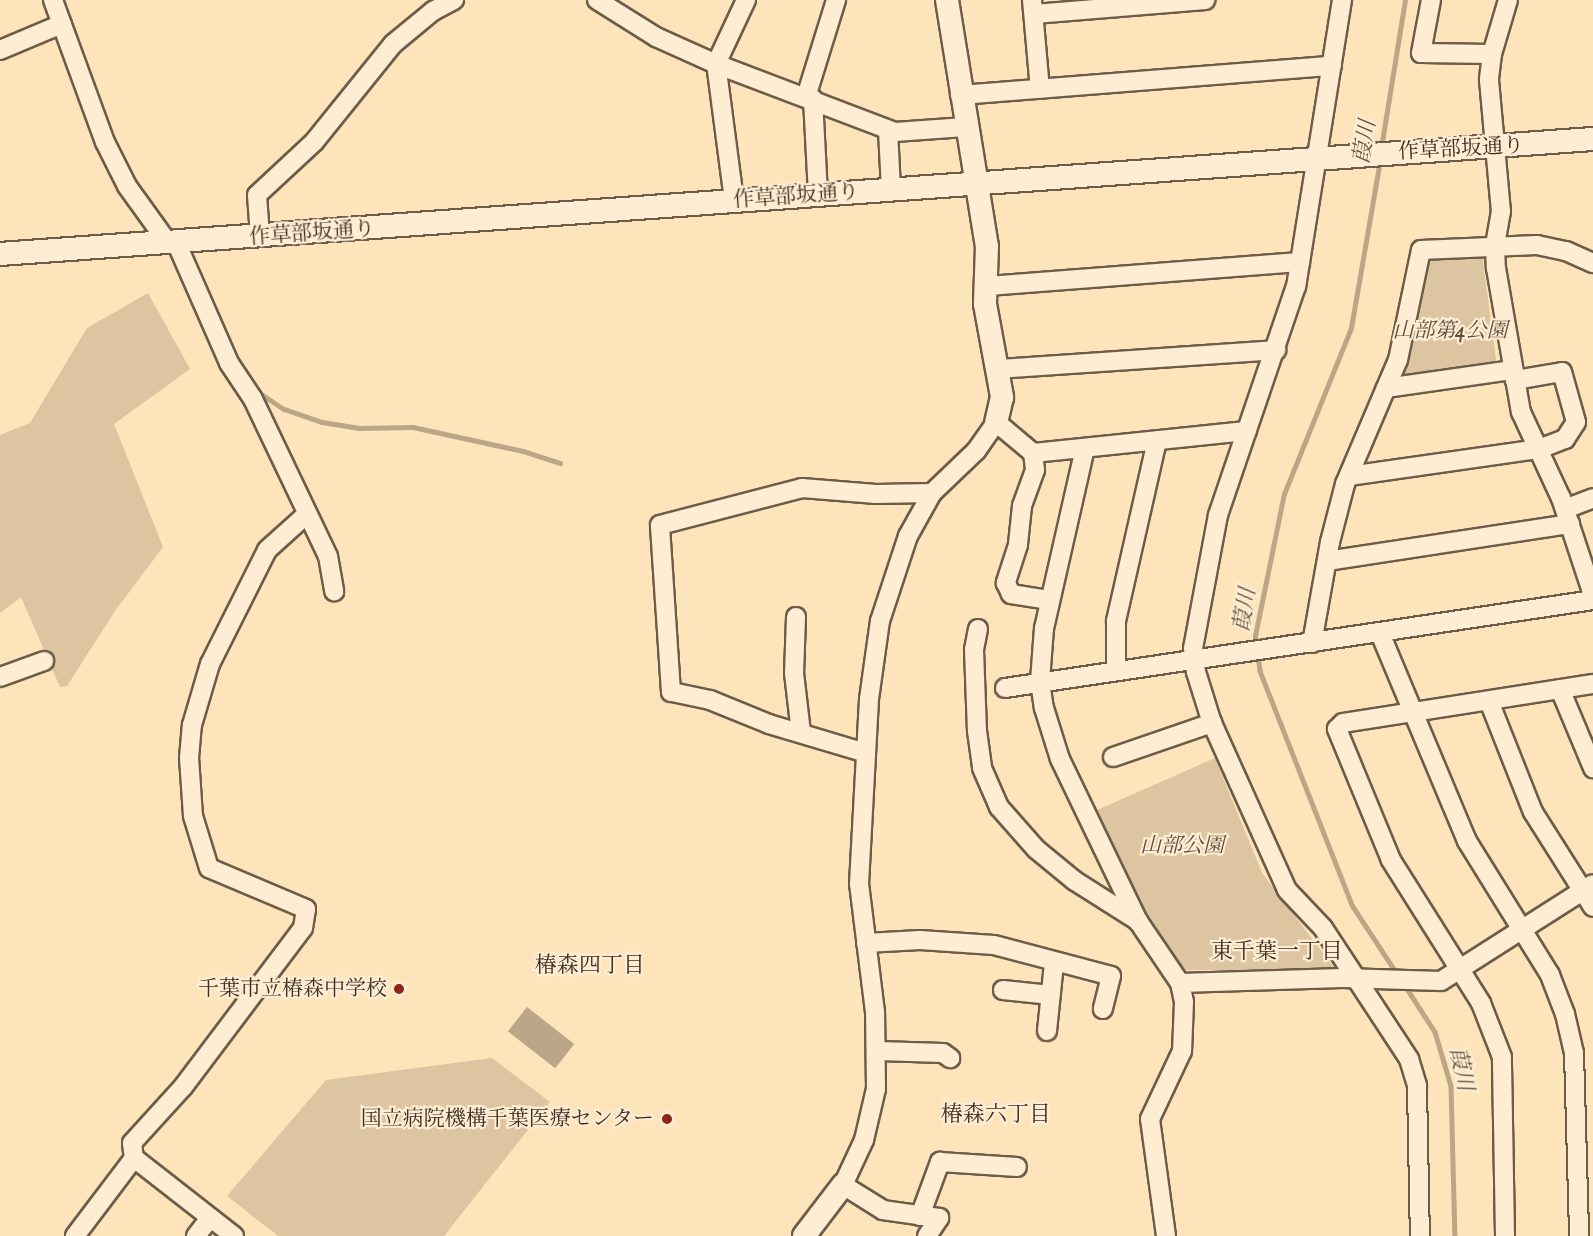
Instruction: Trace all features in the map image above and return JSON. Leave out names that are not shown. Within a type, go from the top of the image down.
[{"type":"street","points":[[53,0],[105,142],[127,186],[172,243],[230,363],[253,399],[328,556],[333,591]]},
{"type":"street","points":[[260,236],[257,195],[314,142],[424,7],[454,0]]},
{"type":"street","points":[[597,0],[656,37],[716,64],[810,98],[888,130],[965,127]]},
{"type":"street","points":[[734,200],[716,64],[746,0]]},
{"type":"street","points":[[818,195],[810,98],[836,0]]},
{"type":"street","points":[[804,1236],[843,1185],[872,1113],[878,1051],[858,844],[880,621],[908,536],[932,492],[976,451],[996,422],[1002,397],[985,304],[987,246],[974,185],[947,0]]},
{"type":"street","points":[[1040,89],[1033,7],[1205,0]]},
{"type":"street","points":[[1342,0],[1291,307],[1218,515],[1198,614],[1194,659],[1212,723],[1287,890],[1323,927],[1409,1059],[1415,1080],[1420,1236]]},
{"type":"street","points":[[1431,0],[1421,53],[1492,54]]},
{"type":"street","points":[[1005,688],[1116,670],[1312,644],[1593,597],[1568,517],[1521,412],[1495,245],[1501,211],[1489,80],[1492,54],[1508,0]]},
{"type":"street","points":[[0,50],[62,24]]},
{"type":"street","points":[[960,95],[1332,66]]},
{"type":"street","points":[[888,130],[891,190]]},
{"type":"street","name":"作草部坂通り","points":[[0,254],[1405,152],[1494,148],[1593,139]]},
{"type":"street","points":[[1312,644],[1327,561],[1349,476],[1398,360],[1420,250],[1495,245],[1551,246],[1593,263]]},
{"type":"street","points":[[987,286],[1300,262]]},
{"type":"street","points":[[998,369],[1276,350]]},
{"type":"street","points":[[1349,476],[1539,449],[1565,439],[1576,422],[1562,372],[1386,388]]},
{"type":"street","points":[[996,422],[1033,453],[1035,470],[1022,506],[1018,545],[1006,583],[1011,594],[1050,600]]},
{"type":"street","points":[[1033,453],[1247,431]]},
{"type":"street","points":[[1116,670],[1116,621],[1157,441]]},
{"type":"street","points":[[1085,448],[1050,600],[1041,650],[1040,681],[1044,708],[1060,759],[1138,921],[1180,983],[1184,1002],[1182,1050],[1150,1119],[1166,1236]]},
{"type":"street","points":[[866,753],[801,733],[710,700],[671,692],[660,525],[802,488],[876,494],[932,492]]},
{"type":"street","points":[[1327,561],[1568,517],[1593,498]]},
{"type":"street","points":[[234,1236],[134,1158],[132,1143],[189,1079],[303,927],[306,909],[208,868],[193,816],[189,758],[192,724],[210,664],[267,550],[307,514]]},
{"type":"street","points":[[796,616],[794,672],[801,733]]},
{"type":"street","points":[[978,629],[974,650],[977,731],[982,768],[999,807],[1012,826],[1049,860],[1138,921]]},
{"type":"street","points":[[1380,633],[1467,841],[1519,930],[1550,975],[1571,1033],[1579,1236]]},
{"type":"street","points":[[0,677],[44,662]]},
{"type":"street","points":[[1505,1236],[1502,1057],[1481,1003],[1391,860],[1337,729],[1343,723],[1593,684]]},
{"type":"street","points":[[1560,689],[1593,768]]},
{"type":"street","points":[[1489,701],[1533,812],[1588,888],[1593,907]]},
{"type":"street","points":[[1113,757],[1212,723]]},
{"type":"street","points":[[1180,983],[1356,978],[1441,981],[1588,888]]},
{"type":"street","points":[[866,943],[955,941],[994,945],[1054,963],[1111,976],[1103,1009]]},
{"type":"street","points":[[1047,1031],[1054,963]]},
{"type":"street","points":[[1003,990],[1051,995]]},
{"type":"street","points":[[878,1051],[943,1053],[950,1058]]},
{"type":"street","points":[[75,1236],[134,1158]]},
{"type":"street","points":[[920,1216],[940,1162],[1017,1167]]},
{"type":"street","points":[[843,1185],[883,1210],[939,1218],[927,1236]]},
{"type":"street","points":[[196,1236],[210,1218]]},
{"type":"green space","name":"山部第4公園","points":[[1482,254],[1497,367],[1403,379],[1398,372],[1424,258]]},
{"type":"green space","points":[[148,293],[190,369],[114,424],[163,547],[115,611],[67,686],[60,687],[21,597],[0,613],[0,435],[30,423],[87,328]]},
{"type":"green space","name":"山部公園","points":[[1215,758],[1262,873],[1336,970],[1182,970],[1150,925],[1095,811]]},
{"type":"green space","points":[[492,1058],[550,1102],[444,1236],[278,1236],[227,1196],[326,1080]]},
{"type":"shaded area","points":[[527,1007],[574,1044],[555,1068],[508,1031]]},
{"type":"waterway","name":"葭川","points":[[1381,148],[1405,0]]},
{"type":"waterway","name":"葭川","points":[[1256,646],[1255,636],[1284,494],[1351,328],[1380,160]]},
{"type":"waterway","points":[[263,395],[284,409],[322,422],[358,428],[413,427],[523,451],[560,463]]},
{"type":"waterway","name":"葭川","points":[[1258,654],[1260,671],[1352,905],[1398,975]]},
{"type":"waterway","name":"葭川","points":[[1404,984],[1435,1032],[1451,1086],[1455,1236]]},
{"type":"place","name":"千葉市立椿森中学校","points":[[399,989]]},
{"type":"place","name":"国立病院機構千葉医療センター","points":[[667,1119]]},
{"type":"district","name":"東千葉一丁目","points":[[1277,952]]},
{"type":"district","name":"椿森四丁目","points":[[590,966]]},
{"type":"district","name":"椿森六丁目","points":[[996,1115]]}]
